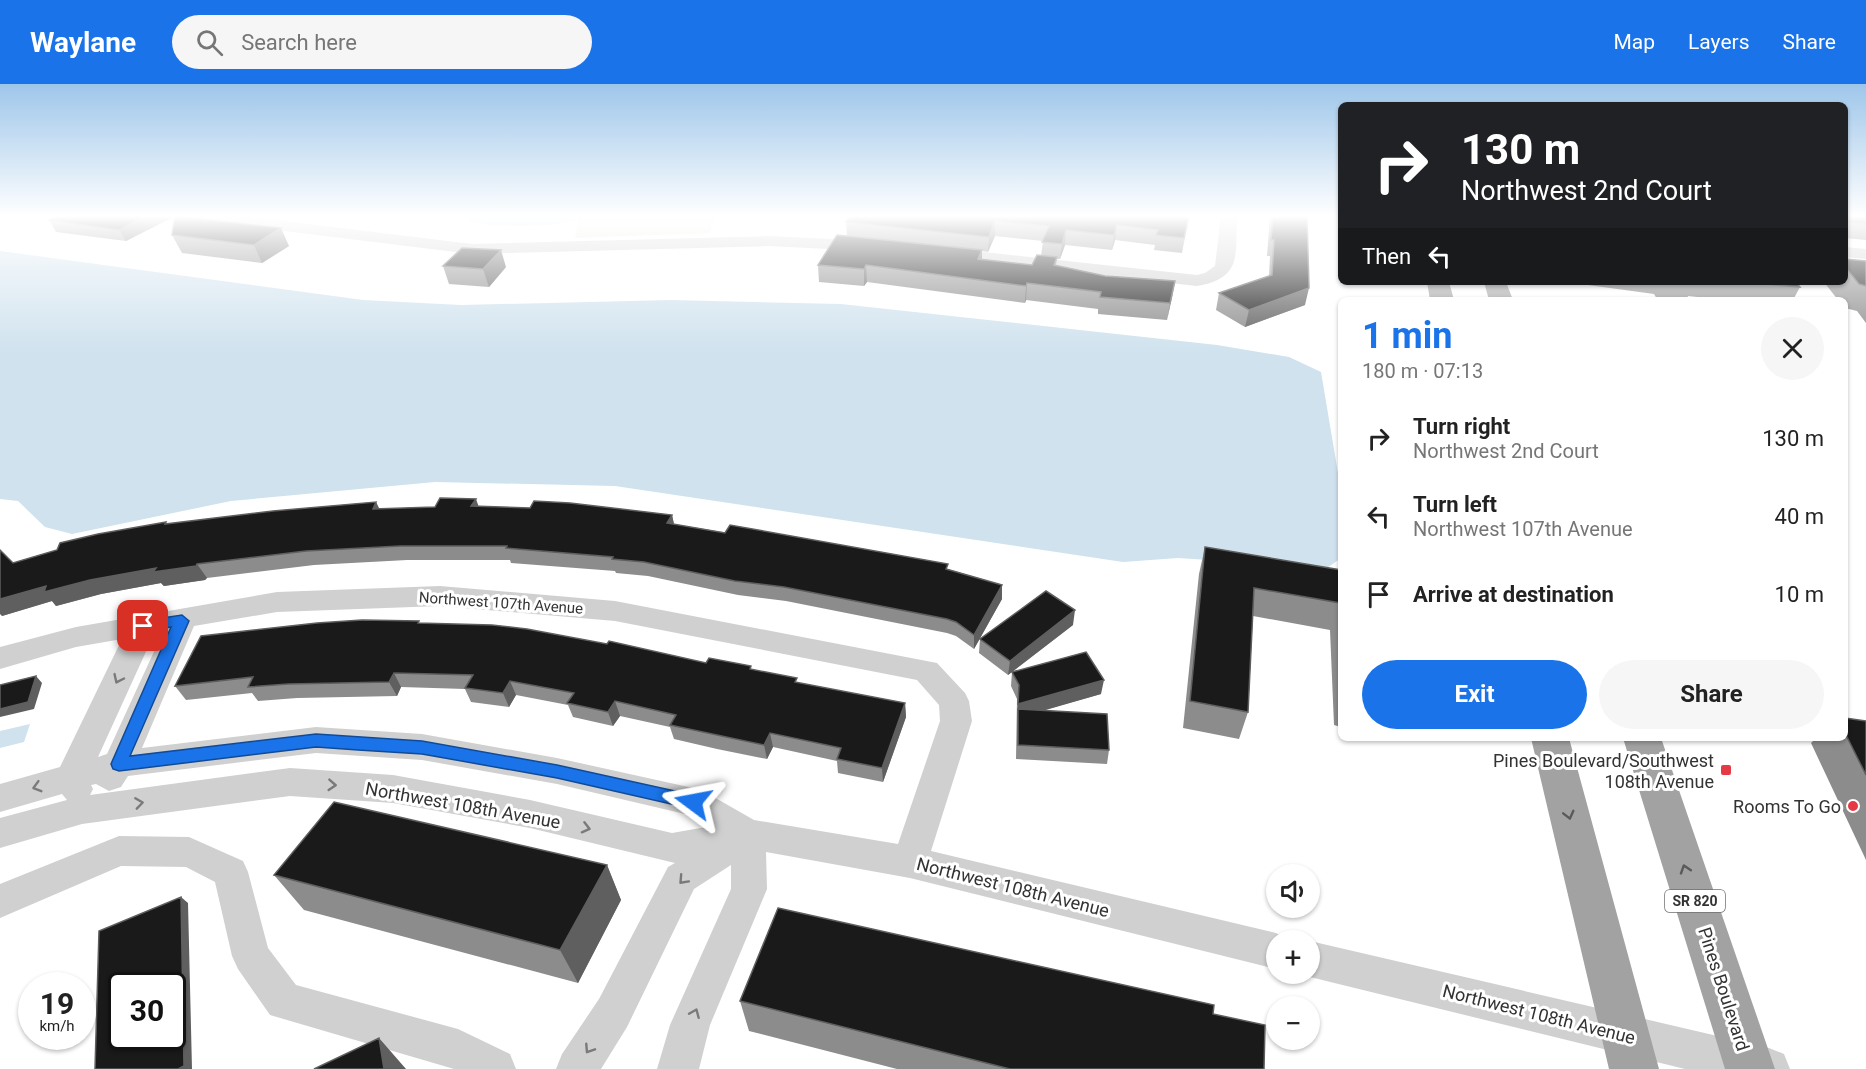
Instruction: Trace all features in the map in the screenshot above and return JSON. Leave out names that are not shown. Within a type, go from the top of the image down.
[{"type":"highway","points":[[1551,741],[1630,1052]]},
{"type":"highway","name":"Pines Boulevard","points":[[1643,741],[1756,1068]]},
{"type":"street","points":[[1021,262],[1195,281],[1212,278],[1222,272],[1224,262]]},
{"type":"street","points":[[1848,270],[1866,272]]},
{"type":"street","name":"Northwest 107th Avenue","points":[[0,658],[76,637],[182,621],[277,602],[440,597],[615,611],[926,671],[954,701],[956,721],[910,862]]},
{"type":"street","points":[[82,810],[119,764],[182,621]]},
{"type":"street","points":[[82,810],[72,777],[143,626]]},
{"type":"street","name":"Northwest 108th Avenue","points":[[0,798],[119,764],[316,740],[422,747],[557,771],[693,802],[748,834]]},
{"type":"street","name":"Northwest 108th Avenue","points":[[0,833],[82,810],[290,782],[393,789],[530,814],[672,848],[748,834],[811,843],[910,862],[1266,949]]},
{"type":"street","points":[[577,1069],[613,1013],[681,878],[748,834]]},
{"type":"street","points":[[678,1069],[690,1024],[749,889],[748,834]]},
{"type":"street","points":[[0,901],[119,851],[189,852],[230,872],[251,956],[284,1001],[459,1049],[495,1069]]},
{"type":"street","name":"Northwest 108th Avenue","points":[[1320,962],[1630,1052],[1756,1068]]},
{"type":"water","points":[[0,262],[81,262],[363,300],[461,305],[671,300],[841,304],[1217,345],[1289,357],[1321,372],[1338,473],[1338,560],[1327,568],[1178,558],[1123,562],[615,486],[435,482],[231,501],[72,534],[45,527],[18,501],[0,499]]},
{"type":"water","points":[[30,724],[24,742],[0,748],[0,731]]},
{"type":"building","points":[[447,262],[490,262],[483,269],[443,266]]},
{"type":"building","points":[[820,262],[1005,262],[1032,265],[1034,262],[1055,262],[1054,265],[1105,276],[1175,281],[1170,303],[1100,297],[1101,292],[1027,283],[1026,286],[866,265],[864,269],[818,265]]},
{"type":"building","points":[[1273,262],[1308,262],[1309,288],[1249,310],[1219,293],[1272,275]]},
{"type":"building","points":[[1848,262],[1866,262],[1866,286],[1859,284],[1848,271]]},
{"type":"building","points":[[440,498],[476,499],[471,506],[530,508],[534,501],[672,515],[667,523],[725,533],[730,525],[948,564],[946,569],[1002,585],[974,635],[956,622],[947,619],[784,587],[735,581],[644,562],[612,559],[613,557],[506,548],[507,546],[400,546],[306,551],[197,564],[153,572],[156,568],[90,580],[44,592],[46,586],[0,599],[0,550],[13,563],[57,550],[60,543],[166,522],[165,524],[376,502],[373,509],[435,507]]},
{"type":"building","points":[[1205,547],[1338,569],[1338,603],[1254,588],[1248,712],[1190,701]]},
{"type":"building","points":[[1046,591],[1075,610],[1010,661],[980,639]]},
{"type":"building","points":[[362,620],[492,625],[607,644],[609,641],[706,663],[709,658],[751,666],[750,669],[797,678],[795,682],[905,703],[882,768],[837,759],[841,748],[770,733],[764,745],[670,725],[676,715],[615,701],[608,712],[567,703],[574,693],[510,681],[503,693],[465,688],[473,675],[394,673],[389,682],[248,687],[253,677],[175,686],[201,636]]},
{"type":"building","points":[[1086,652],[1104,680],[1018,704],[1019,685],[1012,672]]},
{"type":"building","points":[[36,676],[28,702],[0,709],[0,685]]},
{"type":"building","points":[[1018,709],[1107,714],[1109,750],[1018,745]]},
{"type":"building","points":[[1848,718],[1866,721],[1866,775],[1848,739]]},
{"type":"building","points":[[334,802],[607,865],[560,950],[274,875]]},
{"type":"building","points":[[181,897],[182,972],[108,972],[108,1050],[184,1050],[184,1066],[178,1069],[95,1069],[99,931]]},
{"type":"building","points":[[778,908],[1214,1005],[1213,1014],[1265,1025],[1264,1069],[1010,1069],[740,1001]]},
{"type":"building","points":[[379,1038],[384,1069],[314,1069]]},
{"type":"place","name":"Pines Boulevard/Southwest 108th Avenue","points":[[1726,770]]},
{"type":"place","name":"Rooms To Go","points":[[1853,806]]},
{"type":"route","points":[[143,626],[182,621],[119,764],[316,740],[422,747],[557,771],[693,802]]}]
